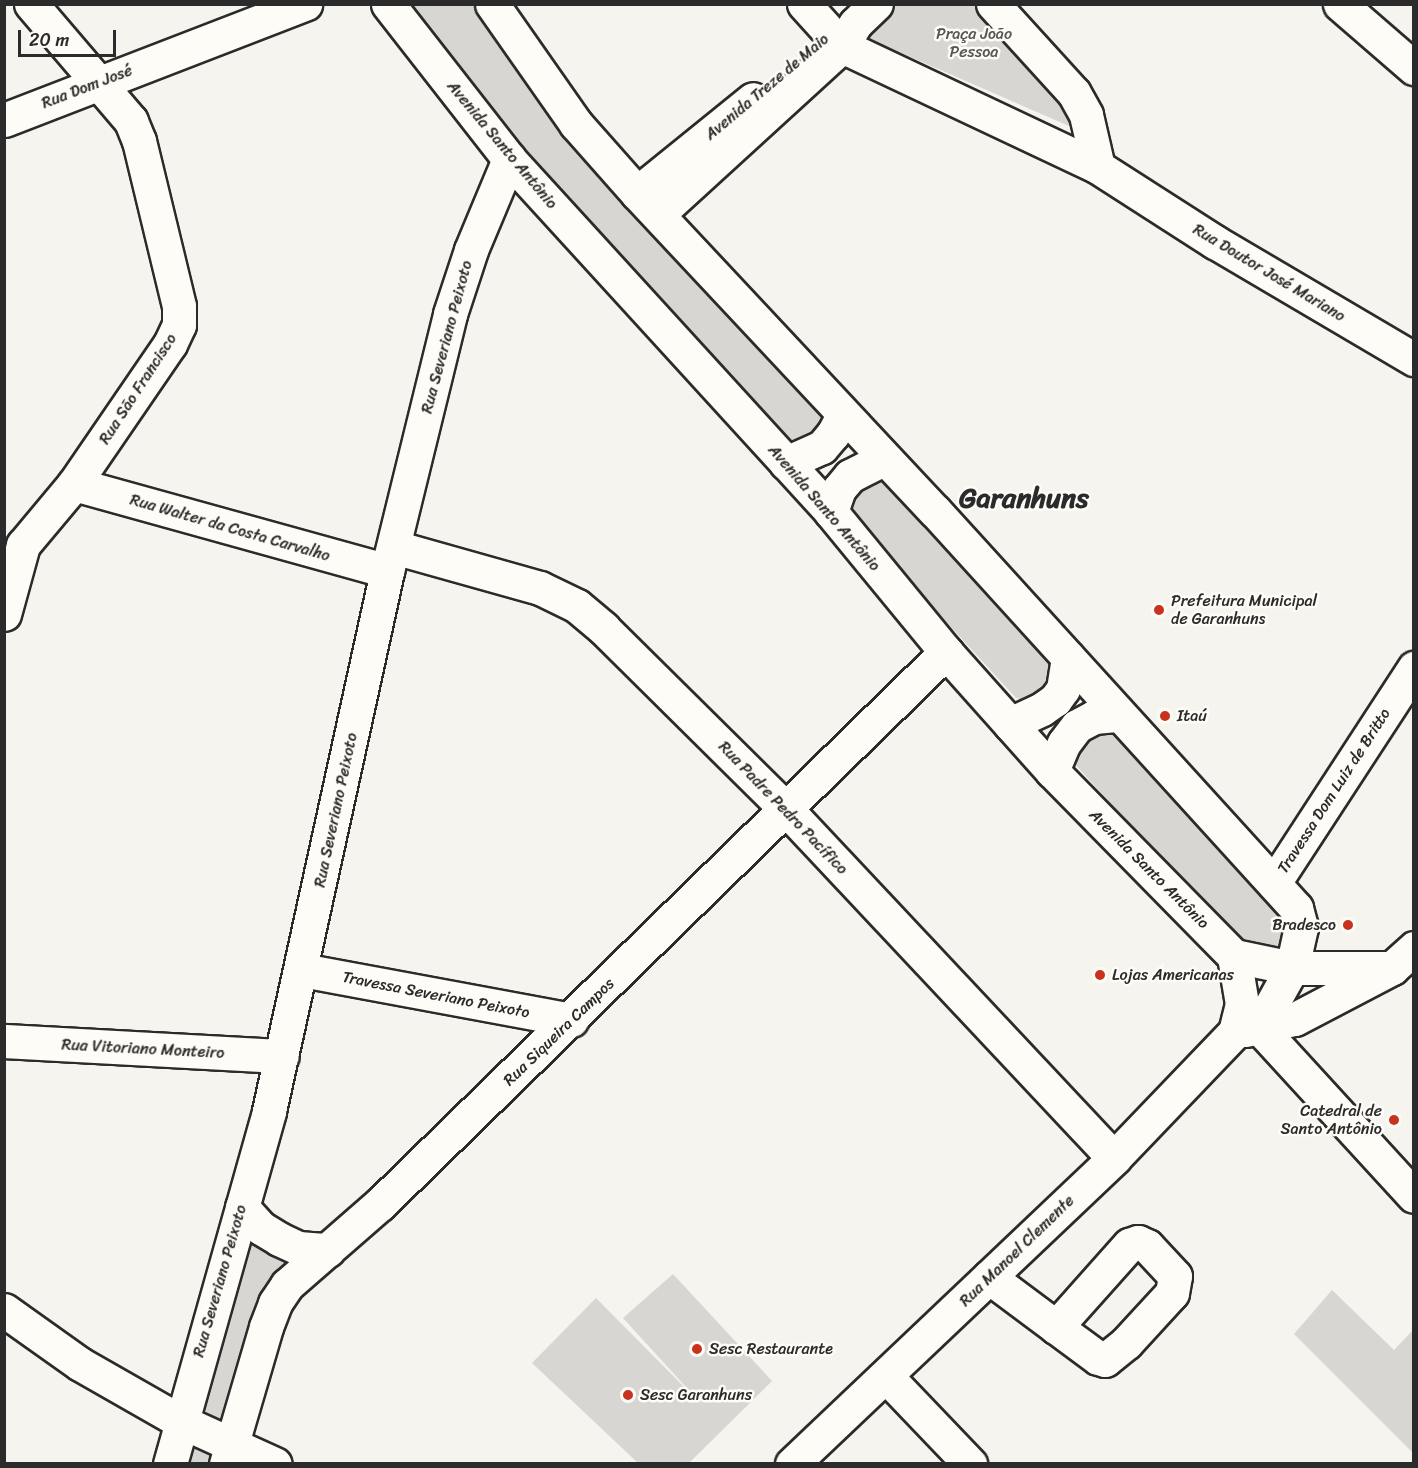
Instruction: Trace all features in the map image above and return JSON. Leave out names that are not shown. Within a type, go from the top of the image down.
[{"type":"street","name":"Rua São Francisco","points":[[4,614],[14,551],[74,484],[170,344],[179,324],[180,306],[139,141],[131,121],[31,4]]},
{"type":"street","name":"Rua Dom José","points":[[4,120],[305,4]]},
{"type":"street","name":"Avenida Santo Antônio","points":[[388,4],[509,159],[831,512],[946,652],[1052,771],[1234,956]]},
{"type":"street","points":[[492,4],[576,124],[647,204],[1068,657],[1296,908],[1301,918],[1292,968]]},
{"type":"street","points":[[804,4],[851,27]]},
{"type":"street","points":[[993,4],[1074,93],[1112,176]]},
{"type":"street","points":[[1340,4],[1413,69]]},
{"type":"street","name":"Avenida Treze de Maio","points":[[647,204],[851,27]]},
{"type":"street","name":"Rua Doutor José Mariano","points":[[851,27],[1112,176],[1215,242],[1413,359]]},
{"type":"street","name":"Rua Severiano Peixoto","points":[[170,1464],[282,1056],[390,559],[450,315],[471,250],[509,159]]},
{"type":"street","points":[[786,463],[822,447],[833,434],[843,414]]},
{"type":"street","points":[[831,512],[839,489],[850,476],[884,459]]},
{"type":"street","name":"Rua Walter da Costa Carvalho","points":[[74,484],[390,559]]},
{"type":"street","name":"Rua Padre Pedro Pacífico","points":[[390,559],[540,588],[577,606],[604,629],[786,809],[1114,1158]]},
{"type":"street","name":"Rua Siqueira Campos","points":[[229,1454],[275,1303],[287,1285],[380,1204],[946,652]]},
{"type":"street","points":[[1011,724],[1042,710],[1055,700],[1062,688],[1068,657]]},
{"type":"street","name":"Travessa Dom Luiz de Britto","points":[[1274,883],[1413,668]]},
{"type":"street","points":[[1052,771],[1064,743],[1077,726],[1094,717],[1119,714]]},
{"type":"street","points":[[1403,958],[1292,968],[1234,956],[1247,1029],[1413,1196]]},
{"type":"street","points":[[1247,1029],[1295,1019],[1403,958]]},
{"type":"street","name":"Rua Manoel Clemente","points":[[792,1464],[1247,1029],[1292,968]]},
{"type":"street","name":"Travessa Severiano Peixoto","points":[[302,970],[571,1020]]},
{"type":"street","name":"Rua Vitoriano Monteiro","points":[[4,1041],[282,1056]]},
{"type":"street","points":[[242,1207],[261,1228],[279,1239],[298,1248],[328,1250]]},
{"type":"street","points":[[989,1277],[1056,1327]]},
{"type":"street","points":[[4,1310],[80,1364],[180,1421],[229,1454],[275,1464]]},
{"type":"street","points":[[886,1376],[970,1464]]},
{"type":"green space","points":[[406,5],[482,5],[833,417],[804,446],[782,440],[524,159]]},
{"type":"green space","name":"Praça João Pessoa","points":[[890,5],[990,5],[1082,113],[1069,126],[858,34]]},
{"type":"green space","points":[[887,474],[1061,662],[1037,704],[1016,698],[851,518],[851,493]]},
{"type":"green space","points":[[1119,725],[1294,917],[1288,956],[1245,950],[1071,760],[1080,734]]},
{"type":"green space","points":[[247,1228],[268,1254],[300,1262],[226,1427],[193,1411]]},
{"type":"green space","name":"Sesc Garanhuns","points":[[673,1274],[772,1381],[689,1463],[638,1463],[532,1363],[596,1298],[706,1409],[623,1318]]},
{"type":"green space","points":[[1332,1290],[1394,1350],[1413,1330],[1413,1453],[1294,1334]]},
{"type":"green space","points":[[188,1442],[219,1452],[216,1463],[182,1464]]},
{"type":"place","name":"Prefeitura Municipal de Garanhuns","points":[[1159,610]]},
{"type":"place","name":"Itaú","points":[[1165,716]]},
{"type":"place","name":"Bradesco","points":[[1348,925]]},
{"type":"place","name":"Lojas Americanas","points":[[1100,975]]},
{"type":"place","name":"Catedral de Santo Antônio","points":[[1394,1120]]},
{"type":"place","name":"Sesc Restaurante","points":[[697,1349]]},
{"type":"place","name":"Sesc Garanhuns","points":[[628,1395]]},
{"type":"district","name":"Garanhuns","points":[[1024,498]]}]
